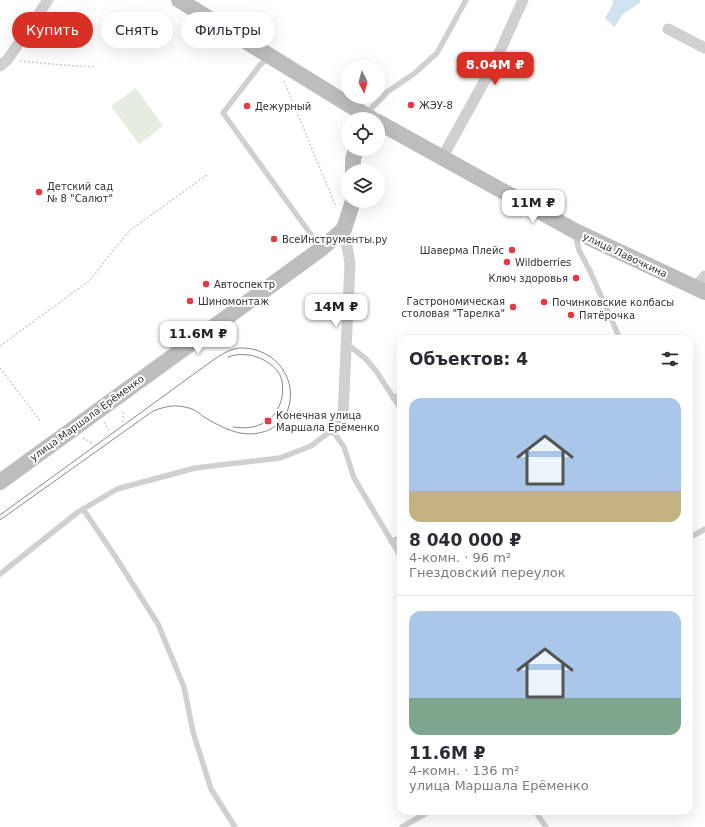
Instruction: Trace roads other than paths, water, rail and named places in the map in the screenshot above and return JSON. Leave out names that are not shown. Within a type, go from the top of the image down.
[{"type":"main road","name":"улица Лавочкина","points":[[179,0],[359,112]]},
{"type":"main road","name":"улица Лавочкина","points":[[385,127],[575,231],[702,285]]},
{"type":"main road","points":[[344,229],[351,208]]},
{"type":"main road","name":"улица Маршала Ерёменко","points":[[0,482],[321,249],[344,229]]},
{"type":"street","points":[[4,62],[48,0]]},
{"type":"street","points":[[442,158],[495,62],[523,0]]},
{"type":"street","points":[[668,28],[705,48]]},
{"type":"street","points":[[332,430],[343,416],[350,263],[344,229]]},
{"type":"lane","points":[[374,112],[387,92],[414,73],[437,53],[466,0]]},
{"type":"lane","points":[[270,56],[260,66],[223,113],[321,249]]},
{"type":"lane","points":[[575,231],[580,250],[618,335]]},
{"type":"lane","points":[[347,344],[366,359],[397,403]]},
{"type":"lane","points":[[0,574],[83,510],[117,489],[195,468],[280,458],[311,446],[332,430],[344,447],[354,478],[397,550]]},
{"type":"lane","points":[[83,510],[115,556],[158,624],[184,687],[194,732],[210,789],[235,827]]},
{"type":"lane","points":[[693,536],[705,529]]},
{"type":"lane","points":[[391,540],[397,539]]},
{"type":"lane","points":[[402,827],[423,815]]},
{"type":"lane","points":[[538,815],[546,827]]},
{"type":"water","points":[[613,0],[640,0],[640,3],[623,14],[614,27],[605,18],[613,4]]},
{"type":"tram line","points":[[0,515],[213,360],[229,351],[240,348],[253,349],[264,353],[274,359],[282,368],[287,377],[290,388],[290,400],[287,412],[277,424],[269,430],[259,433],[244,434],[217,424],[191,409],[175,406],[158,409],[153,411],[0,520]]},
{"type":"tram line","points":[[228,357],[242,354],[257,357],[264,360],[276,369],[282,380],[282,397],[276,412],[271,418],[258,426],[242,428],[233,427]]},
{"type":"place","name":"ЖЭУ-8","points":[[411,105]]},
{"type":"place","name":"Дежурный","points":[[247,106]]},
{"type":"place","name":"Детский сад № 8 \"Салют\"","points":[[39,192]]},
{"type":"place","name":"ВсеИнструменты.ру","points":[[274,239]]},
{"type":"place","name":"Шаверма Плейс","points":[[512,250]]},
{"type":"place","name":"Wildberries","points":[[507,262]]},
{"type":"place","name":"Ключ здоровья","points":[[576,278]]},
{"type":"place","name":"Автоспектр","points":[[206,284]]},
{"type":"place","name":"Шиномонтаж","points":[[190,301]]},
{"type":"place","name":"Починковские колбасы","points":[[544,302]]},
{"type":"place","name":"Гастрономическая столовая \"Тарелка\"","points":[[513,307]]},
{"type":"place","name":"Пятёрочка","points":[[571,315]]},
{"type":"place","name":"Конечная улица Маршала Ерёменко","points":[[268,421]]}]
